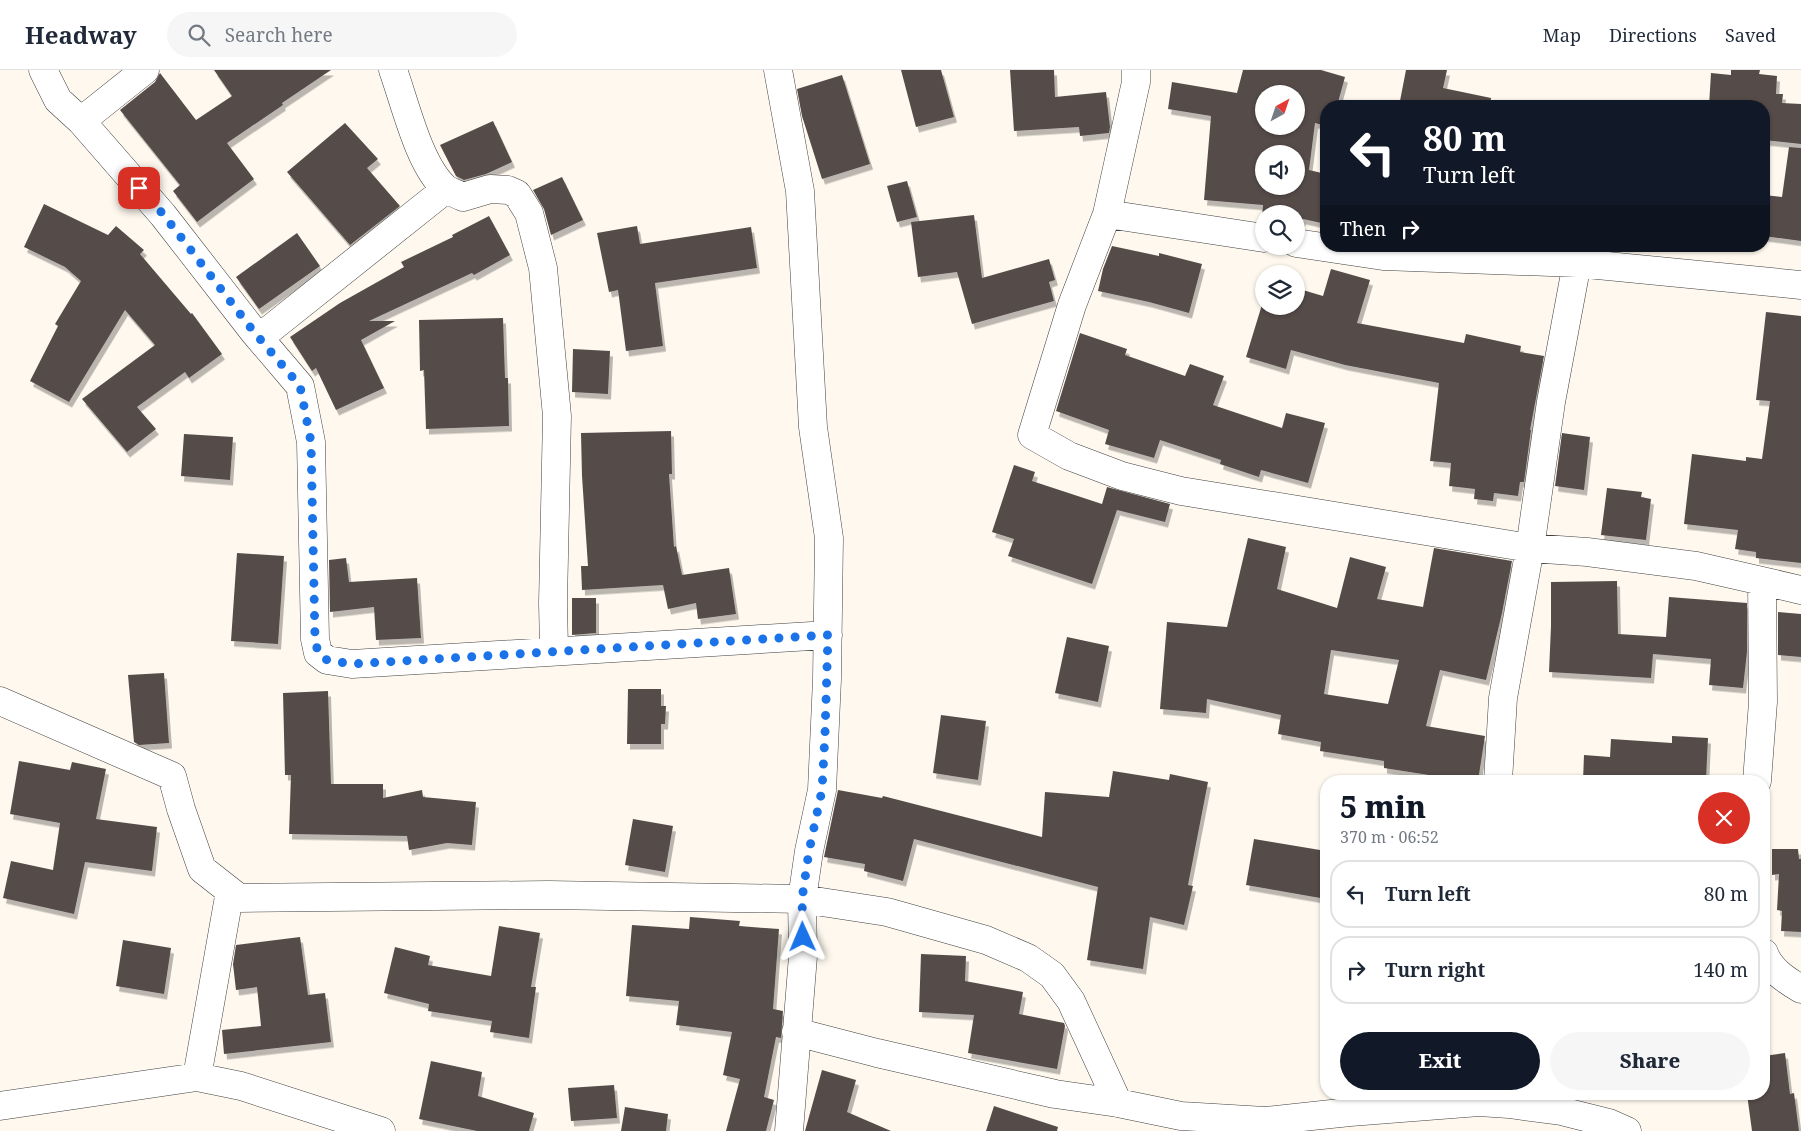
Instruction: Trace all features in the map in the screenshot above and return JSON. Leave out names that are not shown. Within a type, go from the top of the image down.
[{"type":"street","points":[[43,70],[58,100],[81,121],[163,214],[259,338],[300,386],[311,442],[315,639],[318,653],[327,660],[352,664],[554,650],[828,635]]},
{"type":"street","points":[[81,121],[145,70]]},
{"type":"street","points":[[393,70],[419,147],[433,175],[446,189],[462,197],[490,189],[508,190],[517,194],[529,213],[543,268],[557,416],[553,603],[554,650]]},
{"type":"street","points":[[1136,70],[1136,82],[1106,214],[1072,305],[1032,435],[1069,456],[1122,476],[1181,491],[1530,548],[1587,552],[1696,566],[1801,590]]},
{"type":"street","points":[[781,71],[800,191],[813,426],[830,538],[822,790],[809,851],[802,899],[803,956],[789,1131]]},
{"type":"street","points":[[259,338],[446,189]]},
{"type":"street","points":[[1106,214],[1255,237]]},
{"type":"street","points":[[1305,244],[1320,247]]},
{"type":"street","points":[[1356,252],[1383,256],[1576,263],[1801,285]]},
{"type":"street","points":[[1498,775],[1504,698],[1530,548],[1551,402],[1576,263]]},
{"type":"street","points":[[1757,775],[1763,702],[1762,581]]},
{"type":"street","points":[[0,700],[172,776],[181,809],[202,869],[239,898],[548,895],[802,899],[887,912],[986,940],[1028,958],[1052,975],[1071,1001],[1118,1102]]},
{"type":"street","points":[[197,1077],[230,891]]},
{"type":"street","points":[[1770,963],[1783,978],[1801,989]]},
{"type":"street","points":[[796,1032],[877,1053],[1055,1094],[1118,1102],[1180,1116],[1265,1121],[1461,1100]]},
{"type":"street","points":[[0,1106],[197,1077],[241,1086],[381,1131]]},
{"type":"street","points":[[1489,1100],[1561,1111],[1609,1123],[1627,1131]]},
{"type":"building","points":[[214,70],[331,70],[227,143],[254,179],[197,222],[173,191],[180,185],[120,110],[155,82],[160,73],[196,120],[232,96]]},
{"type":"building","points":[[901,70],[941,70],[954,117],[916,127]]},
{"type":"building","points":[[1010,70],[1054,70],[1055,97],[1106,92],[1109,133],[1080,136],[1079,127],[1014,131]]},
{"type":"building","points":[[1243,70],[1321,70],[1345,77],[1339,100],[1320,100],[1320,124],[1315,123],[1309,170],[1320,173],[1320,223],[1305,219],[1305,205],[1263,205],[1204,200],[1211,116],[1168,109],[1172,82],[1237,93]]},
{"type":"building","points":[[1406,70],[1447,70],[1443,88],[1491,98],[1491,100],[1400,100]]},
{"type":"building","points":[[1731,70],[1760,70],[1759,74],[1777,76],[1776,94],[1783,94],[1782,103],[1801,104],[1801,144],[1770,141],[1770,100],[1709,100],[1711,73],[1731,75]]},
{"type":"building","points":[[842,75],[870,164],[822,179],[802,116],[797,89]]},
{"type":"building","points":[[493,121],[512,162],[486,174],[464,180],[456,176],[440,145]]},
{"type":"building","points":[[345,123],[378,159],[367,168],[400,206],[350,245],[287,172]]},
{"type":"building","points":[[1789,147],[1801,148],[1801,241],[1770,237],[1770,196],[1782,197]]},
{"type":"building","points":[[562,177],[583,220],[551,235],[544,209],[533,190]]},
{"type":"building","points":[[907,181],[917,217],[897,222],[887,186]]},
{"type":"building","points":[[44,204],[108,235],[116,226],[144,250],[140,254],[192,313],[222,354],[189,378],[185,372],[137,407],[156,429],[127,452],[82,399],[155,345],[125,310],[69,402],[30,381],[58,326],[55,324],[81,281],[65,267],[24,247]]},
{"type":"building","points":[[974,215],[982,278],[1049,259],[1055,280],[1049,282],[1054,301],[972,324],[957,272],[918,277],[911,222]]},
{"type":"building","points":[[489,216],[510,255],[474,275],[472,273],[369,321],[395,321],[361,340],[384,388],[336,410],[316,368],[312,371],[290,337],[340,303],[404,267],[401,262],[453,237],[452,235]]},
{"type":"building","points":[[637,226],[640,244],[751,227],[757,268],[655,283],[663,346],[626,351],[618,290],[609,292],[597,233]]},
{"type":"building","points":[[297,233],[320,266],[259,309],[236,277]]},
{"type":"building","points":[[1112,246],[1159,256],[1159,253],[1202,264],[1189,313],[1098,291],[1103,269]]},
{"type":"building","points":[[1331,269],[1370,280],[1357,323],[1464,343],[1466,334],[1521,346],[1520,352],[1544,356],[1530,430],[1524,482],[1520,482],[1518,496],[1494,493],[1493,501],[1474,499],[1475,489],[1449,486],[1451,463],[1430,461],[1439,383],[1345,365],[1291,350],[1286,369],[1246,357],[1259,315],[1305,315],[1305,291],[1323,296]]},
{"type":"building","points":[[1766,312],[1801,316],[1801,563],[1756,558],[1756,552],[1735,549],[1738,530],[1684,524],[1692,454],[1746,461],[1746,457],[1762,459],[1770,401],[1756,400]]},
{"type":"building","points":[[503,318],[505,378],[508,378],[509,426],[426,429],[424,370],[420,371],[419,320]]},
{"type":"building","points":[[1080,333],[1127,349],[1125,355],[1185,376],[1190,364],[1224,376],[1213,405],[1282,428],[1286,413],[1325,423],[1308,483],[1261,470],[1259,477],[1220,464],[1221,460],[1160,440],[1154,458],[1105,444],[1109,430],[1056,411]]},
{"type":"building","points":[[573,349],[610,351],[608,394],[572,392]]},
{"type":"building","points":[[671,431],[672,474],[669,474],[674,547],[676,546],[682,575],[729,568],[736,614],[698,619],[696,603],[668,609],[663,585],[582,590],[581,566],[588,566],[581,433]]},
{"type":"building","points":[[1562,433],[1590,437],[1584,490],[1555,486]]},
{"type":"building","points":[[184,434],[233,437],[230,480],[181,476]]},
{"type":"building","points":[[1014,465],[1035,472],[1032,481],[1102,504],[1107,487],[1170,504],[1165,522],[1117,510],[1092,584],[1008,556],[1014,539],[992,532]]},
{"type":"building","points":[[1607,488],[1642,492],[1641,497],[1651,499],[1646,540],[1601,535]]},
{"type":"building","points":[[1248,538],[1286,547],[1277,589],[1337,608],[1350,557],[1386,567],[1377,599],[1423,607],[1434,548],[1512,561],[1486,680],[1440,670],[1426,726],[1485,736],[1479,775],[1429,775],[1384,768],[1384,761],[1320,751],[1321,742],[1278,734],[1281,715],[1207,699],[1206,713],[1160,709],[1167,622],[1227,627]],"holes":[[[1331,650],[1399,660],[1388,704],[1324,694]]]},
{"type":"building","points":[[237,553],[284,556],[278,644],[231,641]]},
{"type":"building","points":[[346,558],[349,582],[417,578],[421,638],[376,640],[374,607],[330,612],[329,560]]},
{"type":"building","points":[[1617,581],[1618,634],[1666,637],[1669,597],[1747,603],[1747,652],[1743,688],[1709,685],[1711,659],[1653,654],[1651,678],[1549,672],[1551,582]]},
{"type":"building","points":[[572,598],[596,598],[596,633],[572,635]]},
{"type":"building","points":[[1778,612],[1801,614],[1801,657],[1778,655]]},
{"type":"building","points":[[1067,637],[1109,646],[1098,702],[1055,693]]},
{"type":"building","points":[[164,673],[169,743],[139,745],[134,742],[128,675]]},
{"type":"building","points":[[628,689],[661,689],[661,706],[666,706],[665,724],[661,724],[661,744],[627,744]]},
{"type":"building","points":[[328,691],[331,784],[383,784],[383,798],[422,790],[423,797],[476,802],[472,845],[447,843],[409,850],[407,836],[289,834],[291,775],[285,775],[283,693]]},
{"type":"building","points":[[941,715],[986,721],[978,780],[933,773]]},
{"type":"building","points":[[1672,736],[1708,738],[1706,775],[1583,775],[1584,755],[1610,757],[1611,739],[1672,743]]},
{"type":"building","points":[[19,761],[70,770],[72,762],[106,769],[96,819],[157,827],[152,871],[85,862],[74,914],[3,898],[11,861],[53,870],[60,823],[10,814]]},
{"type":"building","points":[[1113,771],[1169,780],[1170,774],[1208,782],[1188,885],[1193,886],[1184,925],[1150,917],[1143,969],[1087,960],[1098,887],[914,839],[903,881],[864,871],[865,864],[824,857],[838,790],[882,798],[883,796],[1042,837],[1045,792],[1109,797]]},
{"type":"building","points":[[633,819],[673,826],[665,872],[625,865]]},
{"type":"building","points":[[1254,839],[1320,850],[1320,898],[1246,885]]},
{"type":"building","points":[[1772,849],[1798,849],[1799,859],[1801,859],[1801,932],[1781,931],[1782,911],[1777,910],[1779,874],[1772,875]]},
{"type":"building","points":[[690,917],[740,921],[739,926],[779,929],[773,1009],[783,1011],[781,1038],[776,1037],[764,1097],[774,1100],[766,1131],[726,1131],[740,1079],[723,1075],[732,1032],[676,1025],[679,1001],[626,996],[632,925],[689,929]]},
{"type":"building","points":[[499,926],[540,933],[531,987],[536,987],[529,1038],[490,1032],[492,1021],[428,1011],[429,1004],[384,993],[395,947],[430,956],[428,965],[491,976]]},
{"type":"building","points":[[300,937],[308,995],[325,993],[331,1042],[224,1054],[222,1030],[261,1026],[257,987],[236,990],[233,964],[236,945]]},
{"type":"building","points":[[123,940],[171,948],[164,994],[116,986]]},
{"type":"building","points":[[921,954],[966,956],[965,981],[1023,992],[1019,1014],[1064,1023],[1057,1069],[968,1053],[974,1015],[919,1012]]},
{"type":"building","points":[[1785,1053],[1790,1094],[1794,1093],[1799,1131],[1752,1131],[1748,1100],[1770,1100],[1770,1055]]},
{"type":"building","points":[[431,1061],[482,1072],[478,1096],[534,1113],[529,1131],[477,1131],[419,1119]]},
{"type":"building","points":[[822,1070],[856,1080],[847,1112],[891,1131],[805,1131]]},
{"type":"building","points":[[614,1085],[617,1118],[571,1121],[568,1088]]},
{"type":"building","points":[[994,1106],[1058,1127],[1057,1131],[986,1131]]},
{"type":"building","points":[[625,1107],[668,1114],[666,1131],[621,1131]]},
{"type":"route","points":[[139,188],[163,214],[254,332],[300,386],[311,442],[315,639],[318,653],[327,660],[352,664],[554,650],[828,635],[822,790],[815,816],[802,899],[803,937]]}]
